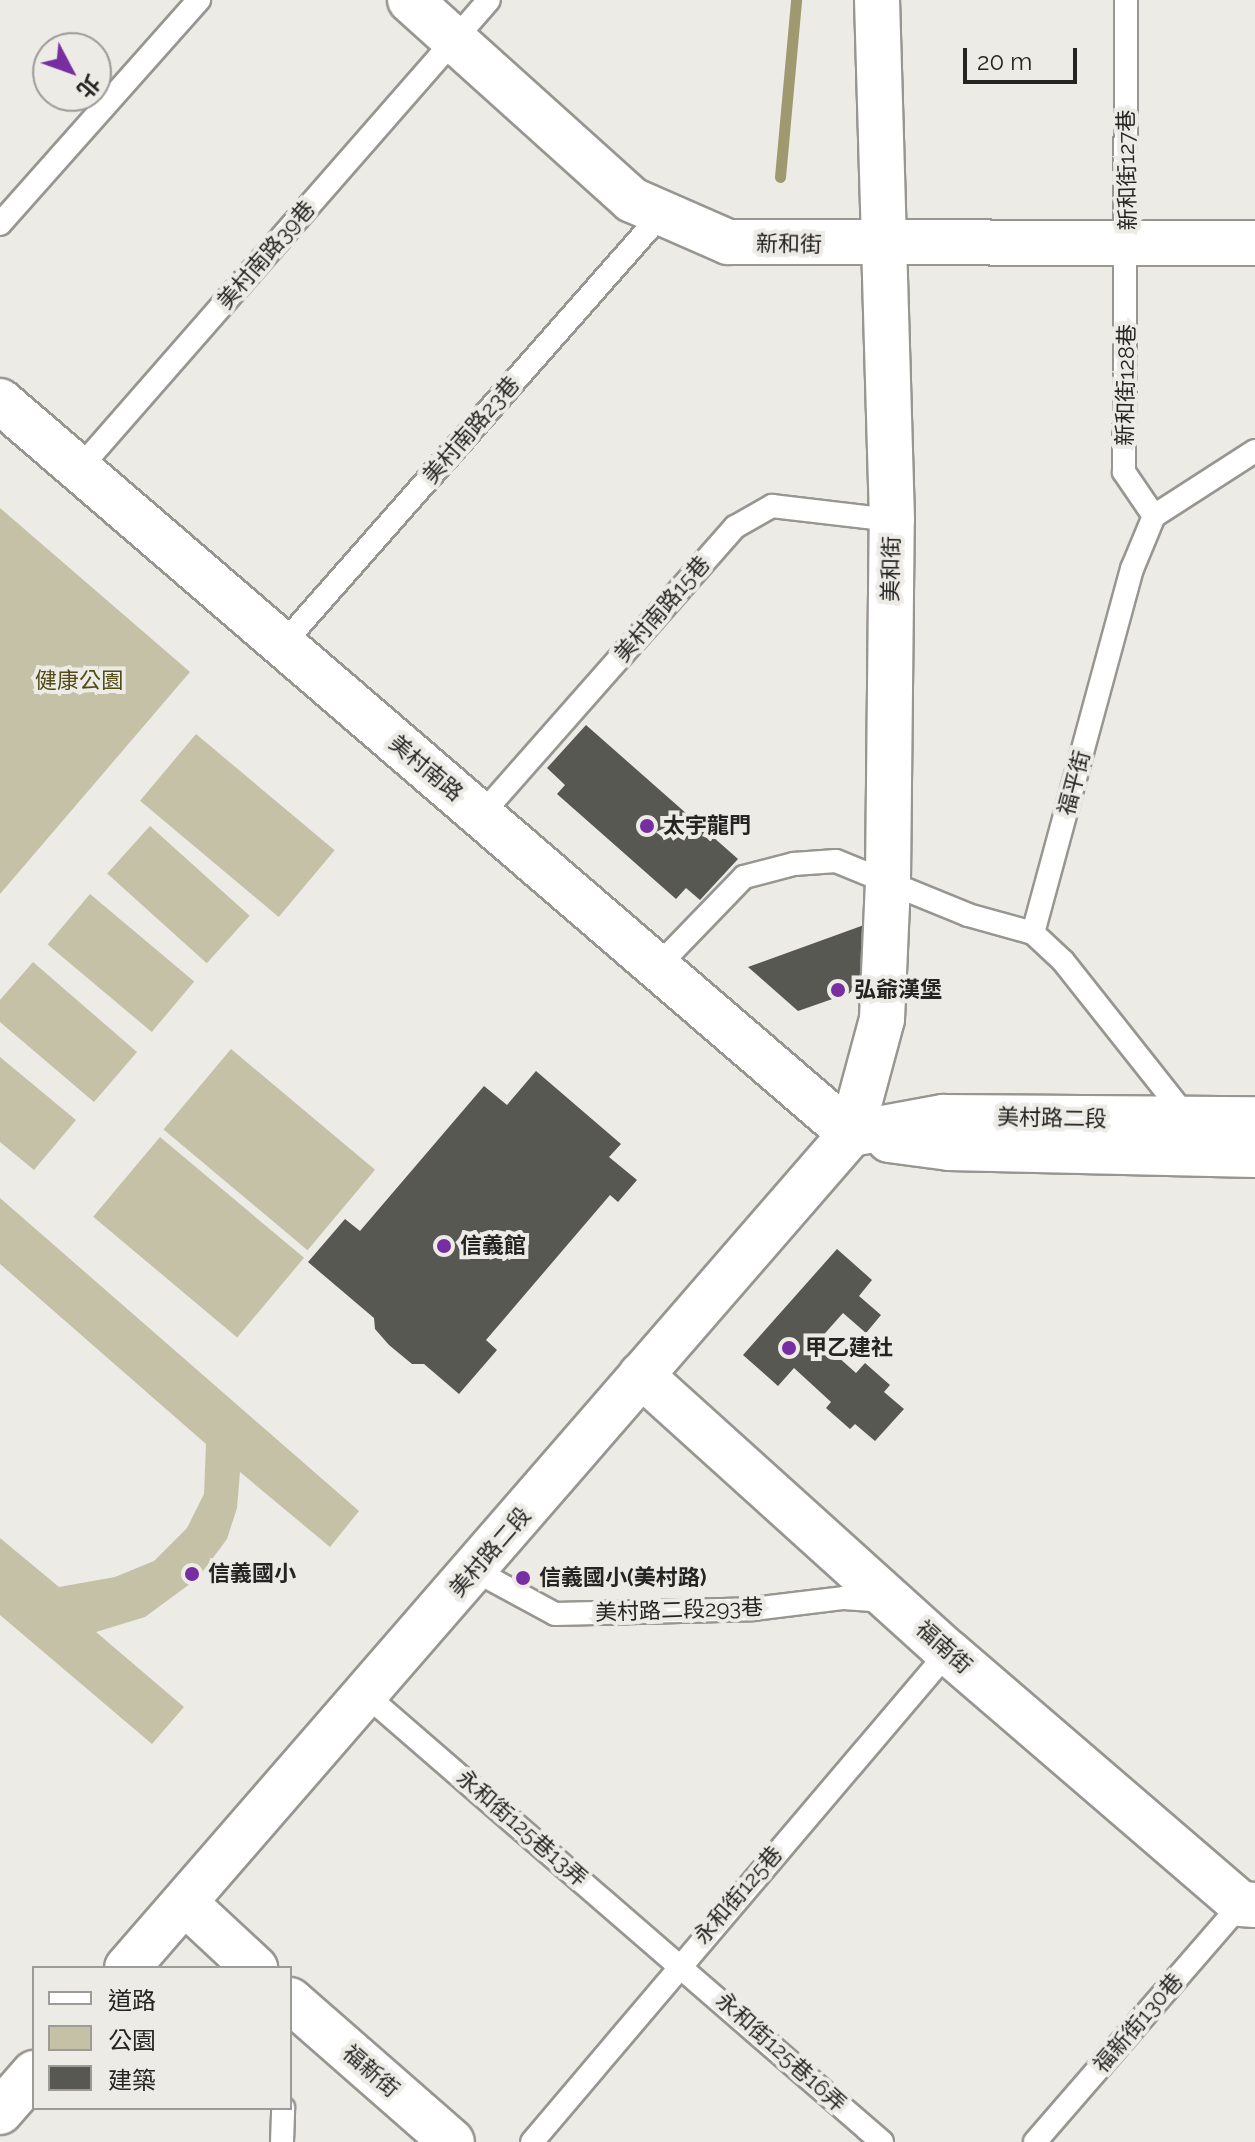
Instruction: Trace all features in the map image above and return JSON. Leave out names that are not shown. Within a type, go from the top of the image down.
[{"type":"street","name":"新和街","points":[[410,0],[632,200],[660,216],[728,242],[880,246],[1255,243]]},
{"type":"street","name":"美和街","points":[[851,1134],[882,1019],[888,879],[892,520],[880,246],[877,0]]},
{"type":"street","name":"美村南路","points":[[0,401],[851,1134]]},
{"type":"street","name":"美村路二段","points":[[129,1966],[851,1134],[943,1117],[1255,1119]]},
{"type":"street","name":"美村路二段","points":[[851,1134],[949,1148],[1255,1155]]},
{"type":"street","name":"福南街","points":[[641,1375],[948,1652],[1248,1904]]},
{"type":"street","points":[[185,1903],[253,1966]]},
{"type":"street","name":"福新街","points":[[292,2002],[452,2142]]},
{"type":"street","points":[[0,2112],[32,2075]]},
{"type":"lane","points":[[0,224],[199,0]]},
{"type":"lane","name":"美村南路39巷","points":[[78,470],[489,0]]},
{"type":"lane","name":"新和街127巷","points":[[1126,0],[1128,244]]},
{"type":"lane","name":"美村南路23巷","points":[[282,645],[660,216]]},
{"type":"lane","name":"新和街128巷","points":[[1128,244],[1124,472],[1154,516]]},
{"type":"lane","points":[[1154,516],[1255,451]]},
{"type":"lane","name":"美村南路15巷","points":[[481,815],[735,527],[772,506],[892,520]]},
{"type":"lane","name":"福平街","points":[[1033,933],[1132,569],[1154,516]]},
{"type":"lane","points":[[657,967],[744,877],[794,864],[836,861],[888,879],[968,915],[1033,933],[1063,961],[1189,1120]]},
{"type":"lane","name":"美村路二段293巷","points":[[474,1570],[555,1614],[753,1609],[844,1598],[895,1602]]},
{"type":"lane","name":"永和街125巷","points":[[532,2142],[679,1962],[948,1652]]},
{"type":"lane","name":"永和街125巷13弄","points":[[365,1694],[679,1962]]},
{"type":"lane","name":"福新街130巷","points":[[1035,2142],[1248,1904]]},
{"type":"lane","name":"永和街125巷16弄","points":[[679,1962],[882,2142]]},
{"type":"lane","points":[[282,2142],[283,2110]]},
{"type":"green space","name":"健康公園","points":[[0,508],[190,672],[0,894]]},
{"type":"green space","points":[[196,734],[335,850],[279,917],[140,801]]},
{"type":"green space","points":[[150,826],[250,916],[207,963],[107,874]]},
{"type":"green space","points":[[90,894],[194,981],[152,1032],[48,945]]},
{"type":"green space","points":[[33,962],[137,1052],[94,1102],[0,1022],[0,1000]]},
{"type":"green space","points":[[231,1049],[375,1170],[308,1250],[164,1129]]},
{"type":"green space","points":[[0,1057],[76,1120],[34,1170],[0,1142]]},
{"type":"green space","points":[[160,1137],[304,1258],[237,1338],[93,1217]]},
{"type":"green space","points":[[0,1198],[359,1511],[330,1547],[240,1472],[237,1508],[227,1539],[198,1578],[145,1617],[96,1632],[184,1707],[152,1744],[0,1615],[0,1538],[59,1587],[115,1577],[154,1561],[187,1528],[204,1494],[206,1444],[0,1264]]},
{"type":"building","name":"太宇龍門","points":[[586,725],[738,859],[700,900],[686,888],[676,899],[557,794],[565,785],[547,768]]},
{"type":"building","points":[[864,925],[864,988],[798,1011],[748,967]]},
{"type":"building","name":"信義館","points":[[536,1071],[621,1144],[609,1157],[637,1180],[618,1202],[610,1195],[486,1340],[497,1350],[459,1394],[424,1364],[412,1364],[389,1345],[375,1329],[374,1318],[308,1262],[345,1219],[360,1231],[484,1086],[507,1105]]},
{"type":"building","name":"甲乙建社","points":[[837,1249],[872,1280],[859,1296],[881,1315],[866,1333],[843,1313],[819,1340],[856,1373],[865,1363],[890,1385],[884,1392],[904,1409],[875,1441],[855,1424],[850,1429],[826,1408],[831,1402],[794,1368],[778,1386],[743,1355]]},
{"type":"waterway","points":[[780,177],[796,0]]},
{"type":"place","name":"太宇龍門","points":[[647,826]]},
{"type":"place","name":"弘爺漢堡","points":[[838,990]]},
{"type":"place","name":"信義館","points":[[444,1246]]},
{"type":"place","name":"甲乙建社","points":[[789,1348]]},
{"type":"place","name":"信義國小","points":[[192,1574]]},
{"type":"place","name":"信義國小(美村路)","points":[[523,1578]]}]
